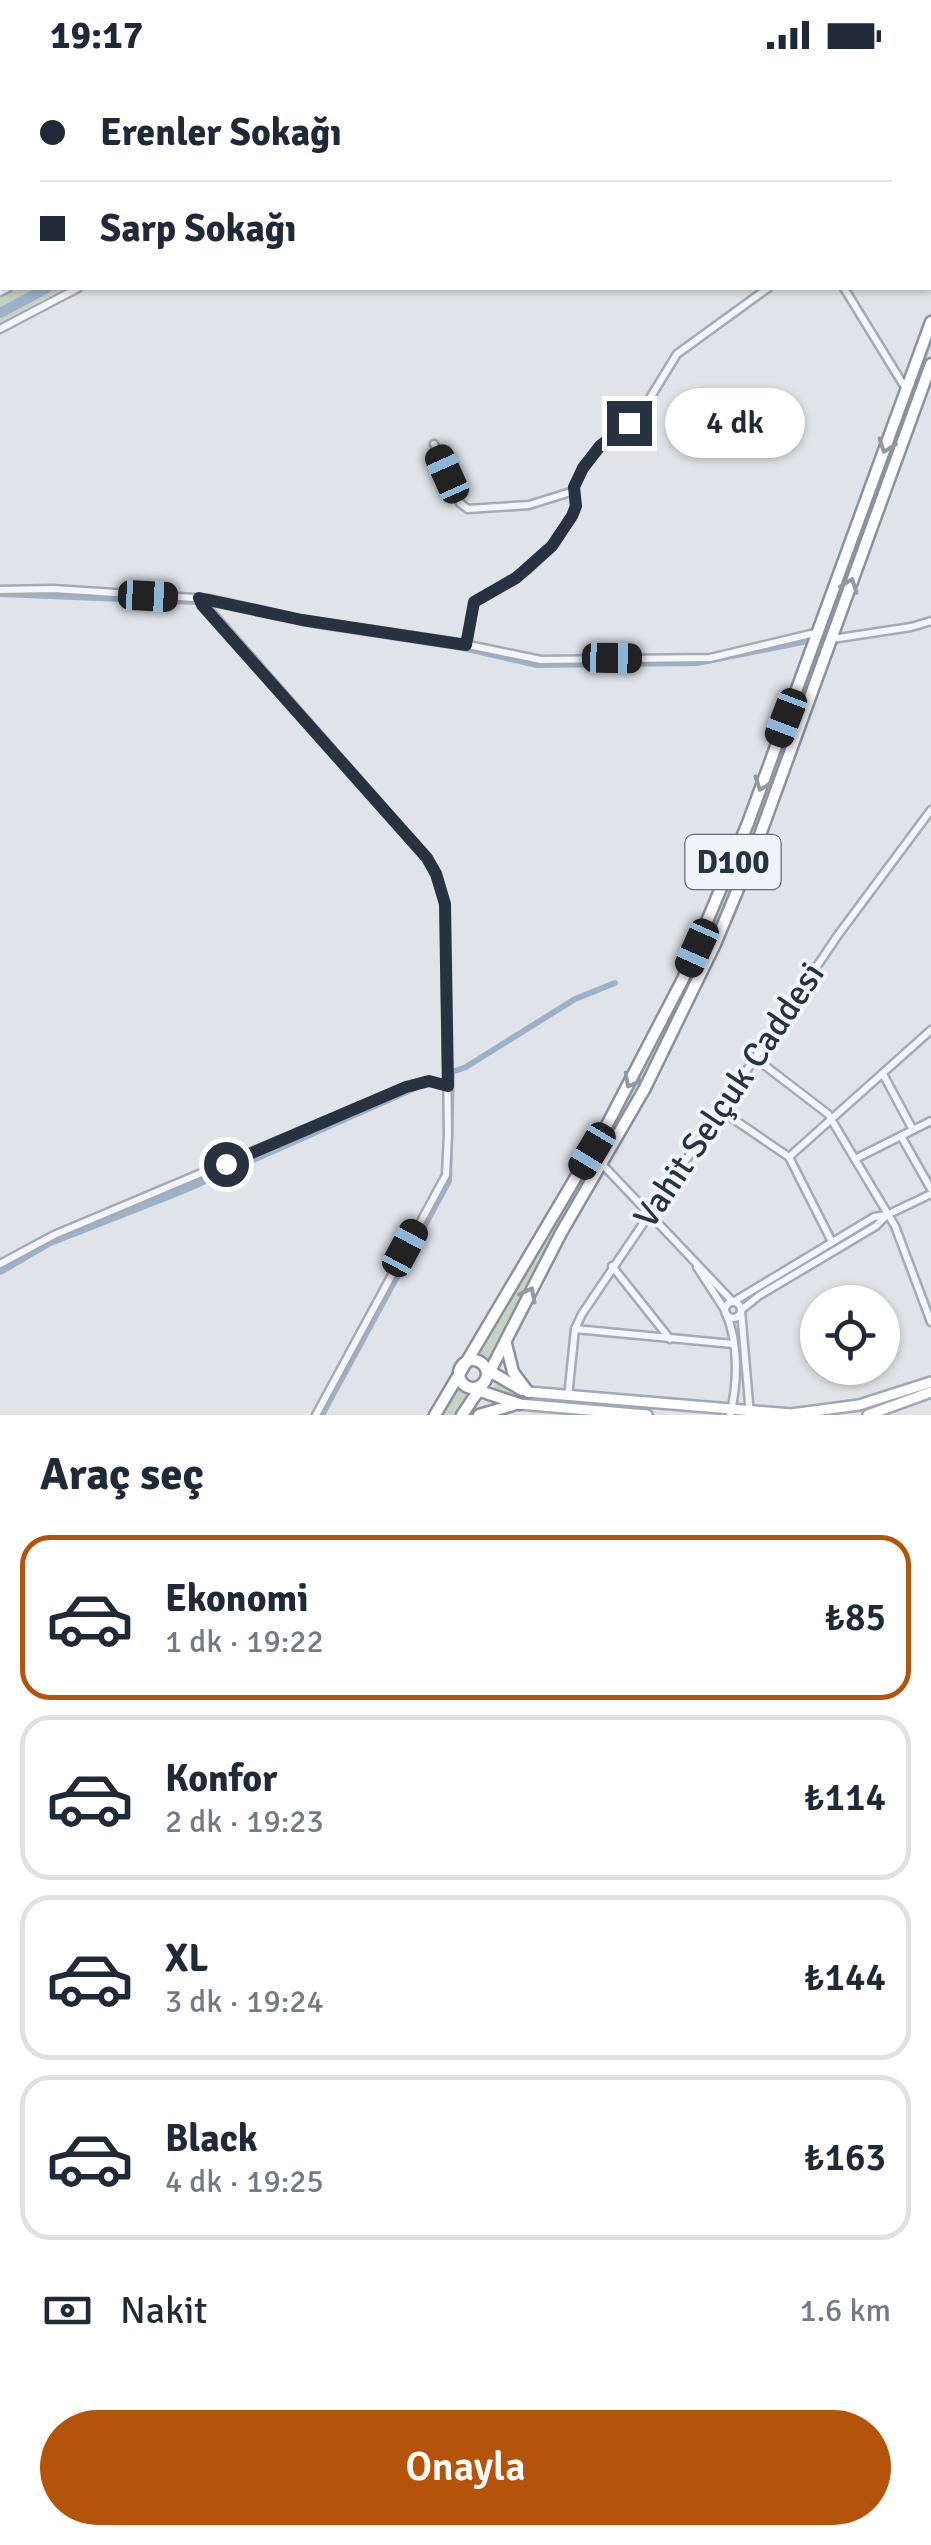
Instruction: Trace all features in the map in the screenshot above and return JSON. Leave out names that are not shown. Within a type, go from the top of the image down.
[{"type":"highway","name":"D100","points":[[435,1415],[608,1124],[671,1004],[733,862],[931,322]]},
{"type":"highway","name":"D100","points":[[462,1415],[506,1341],[560,1233],[645,1088],[715,944],[756,846],[931,364]]},
{"type":"highway","points":[[506,1341],[510,1366],[528,1392]]},
{"type":"highway","points":[[519,1404],[482,1380],[477,1360],[468,1361],[461,1368],[460,1376],[482,1380],[528,1392]]},
{"type":"highway","points":[[479,1415],[519,1404]]},
{"type":"main road","points":[[519,1404],[573,1412],[811,1413],[888,1397],[931,1382]]},
{"type":"main road","points":[[528,1392],[647,1415]]},
{"type":"main road","points":[[868,1415],[894,1412],[931,1392]]},
{"type":"street","points":[[0,329],[74,290]]},
{"type":"street","points":[[466,645],[474,602],[516,578],[544,555],[572,516],[576,506],[574,491],[587,461],[642,411],[677,354],[765,290]]},
{"type":"street","points":[[845,290],[907,389]]},
{"type":"street","points":[[434,444],[460,503],[468,509],[529,504],[574,491]]},
{"type":"street","points":[[0,590],[53,589],[199,598],[302,620],[542,660],[692,659],[819,632]]},
{"type":"street","points":[[199,598],[412,841],[436,874],[444,894],[448,1086],[444,1182],[316,1415]]},
{"type":"street","points":[[830,639],[911,628],[931,621]]},
{"type":"street","name":"Vahit Selçuk Caddesi","points":[[568,1397],[575,1329],[612,1266],[838,935],[931,810]]},
{"type":"street","points":[[922,821],[931,826]]},
{"type":"street","points":[[789,1157],[931,1030]]},
{"type":"street","points":[[755,1058],[821,1106],[832,1120],[897,1231],[931,1322]]},
{"type":"street","points":[[883,1074],[913,1130]]},
{"type":"street","points":[[0,1264],[54,1235],[406,1087],[429,1081],[448,1086]]},
{"type":"street","points":[[720,1110],[789,1157],[832,1242]]},
{"type":"street","points":[[855,1159],[931,1121]]},
{"type":"street","points":[[726,1312],[733,1302],[874,1217],[886,1215],[931,1191],[901,1136]]},
{"type":"street","points":[[601,1163],[738,1304],[740,1412]]},
{"type":"street","points":[[726,1312],[734,1318],[782,1280],[876,1226],[886,1215]]},
{"type":"street","points":[[612,1266],[670,1340]]},
{"type":"street","points":[[697,1266],[726,1312],[740,1412]]},
{"type":"street","points":[[575,1329],[733,1344]]},
{"type":"green space","points":[[15,290],[61,290],[0,322],[0,298]]},
{"type":"green space","points":[[931,336],[931,347],[751,841],[703,957],[649,1065],[538,1261],[488,1362],[475,1356],[615,1119],[699,955],[747,839]]},
{"type":"green space","points":[[497,1381],[529,1396],[619,1408],[499,1395],[490,1392]]},
{"type":"green space","points":[[456,1384],[470,1393],[454,1415],[440,1415]]},
{"type":"waterway","points":[[0,313],[43,290]]},
{"type":"waterway","points":[[0,594],[196,602]]},
{"type":"waterway","points":[[207,603],[317,626],[463,648],[537,665],[697,663],[803,642]]},
{"type":"waterway","points":[[322,1415],[449,1181],[452,1072],[575,999],[615,983]]},
{"type":"waterway","points":[[0,1270],[50,1241],[185,1188],[413,1087]]},
{"type":"route","points":[[226,1164],[419,1082],[441,1082],[448,1086],[446,922],[440,884],[427,858],[199,598],[302,620],[466,645],[476,598],[516,578],[552,546],[576,506],[574,487],[583,468],[600,446],[629,423]]}]
